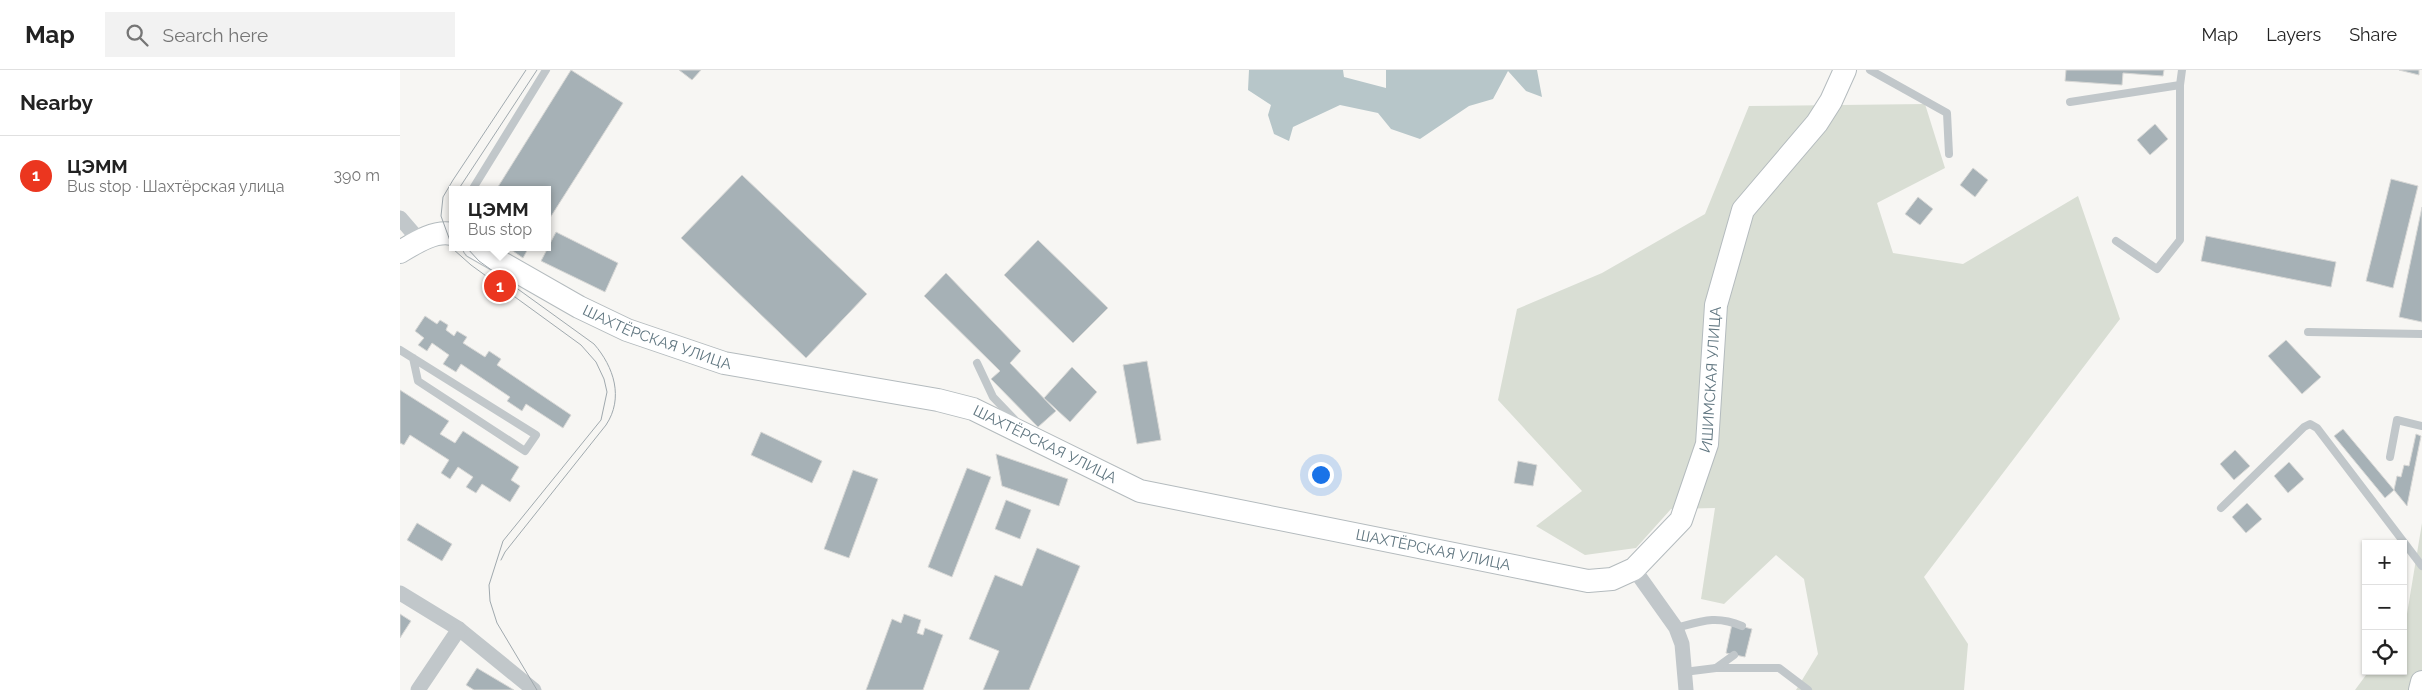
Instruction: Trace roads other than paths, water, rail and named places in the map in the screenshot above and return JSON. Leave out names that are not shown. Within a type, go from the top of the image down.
[{"type":"main road","name":"ИШИМСКАЯ УЛИЦА","points":[[1634,569],[1681,520],[1707,444],[1716,305],[1743,210],[1817,123],[1831,102],[1845,70]]},
{"type":"main road","points":[[400,252],[419,240],[449,233]]},
{"type":"main road","name":"ШАХТЁРСКАЯ УЛИЦА","points":[[481,251],[579,307],[627,330],[724,363],[938,400],[964,407],[1140,491],[1588,581],[1612,578],[1634,569]]},
{"type":"main road","points":[[2420,690],[2422,682]]},
{"type":"street","points":[[400,218],[419,240]]},
{"type":"street","points":[[1634,569],[1676,628],[1682,644],[1686,690]]},
{"type":"street","points":[[400,593],[459,629],[534,690]]},
{"type":"street","points":[[418,690],[459,629]]},
{"type":"lane","points":[[474,186],[546,70]]},
{"type":"lane","points":[[1870,70],[1947,113],[1950,154]]},
{"type":"lane","points":[[2116,242],[2157,269],[2180,240],[2180,86],[2182,70]]},
{"type":"lane","points":[[2070,102],[2180,86]]},
{"type":"lane","points":[[2308,332],[2422,334]]},
{"type":"lane","points":[[400,350],[536,435],[526,451],[418,381],[412,358]]},
{"type":"lane","points":[[977,362],[993,397],[1032,438]]},
{"type":"lane","points":[[2390,458],[2397,420],[2422,426]]},
{"type":"lane","points":[[2220,508],[2304,426],[2310,424],[2318,428],[2422,566]]},
{"type":"lane","points":[[1676,628],[1710,618],[1729,621],[1742,626]]},
{"type":"lane","points":[[1716,668],[1734,655]]},
{"type":"lane","points":[[1684,672],[1716,668],[1779,668],[1808,690]]},
{"type":"tram line","points":[[449,186],[526,70]]},
{"type":"tram line","points":[[461,186],[537,70]]},
{"type":"tram line","points":[[449,187],[443,197],[441,216],[449,238]]},
{"type":"tram line","points":[[455,251],[471,265],[581,345],[596,362],[604,379],[607,392],[601,420],[503,541],[489,585],[490,601],[497,623],[537,690]]},
{"type":"tram line","points":[[470,251],[479,261],[594,344],[607,363],[614,383],[615,404],[606,425],[505,552],[501,560]]},
{"type":"place","name":"ЦЭММ","points":[[500,286]]}]
